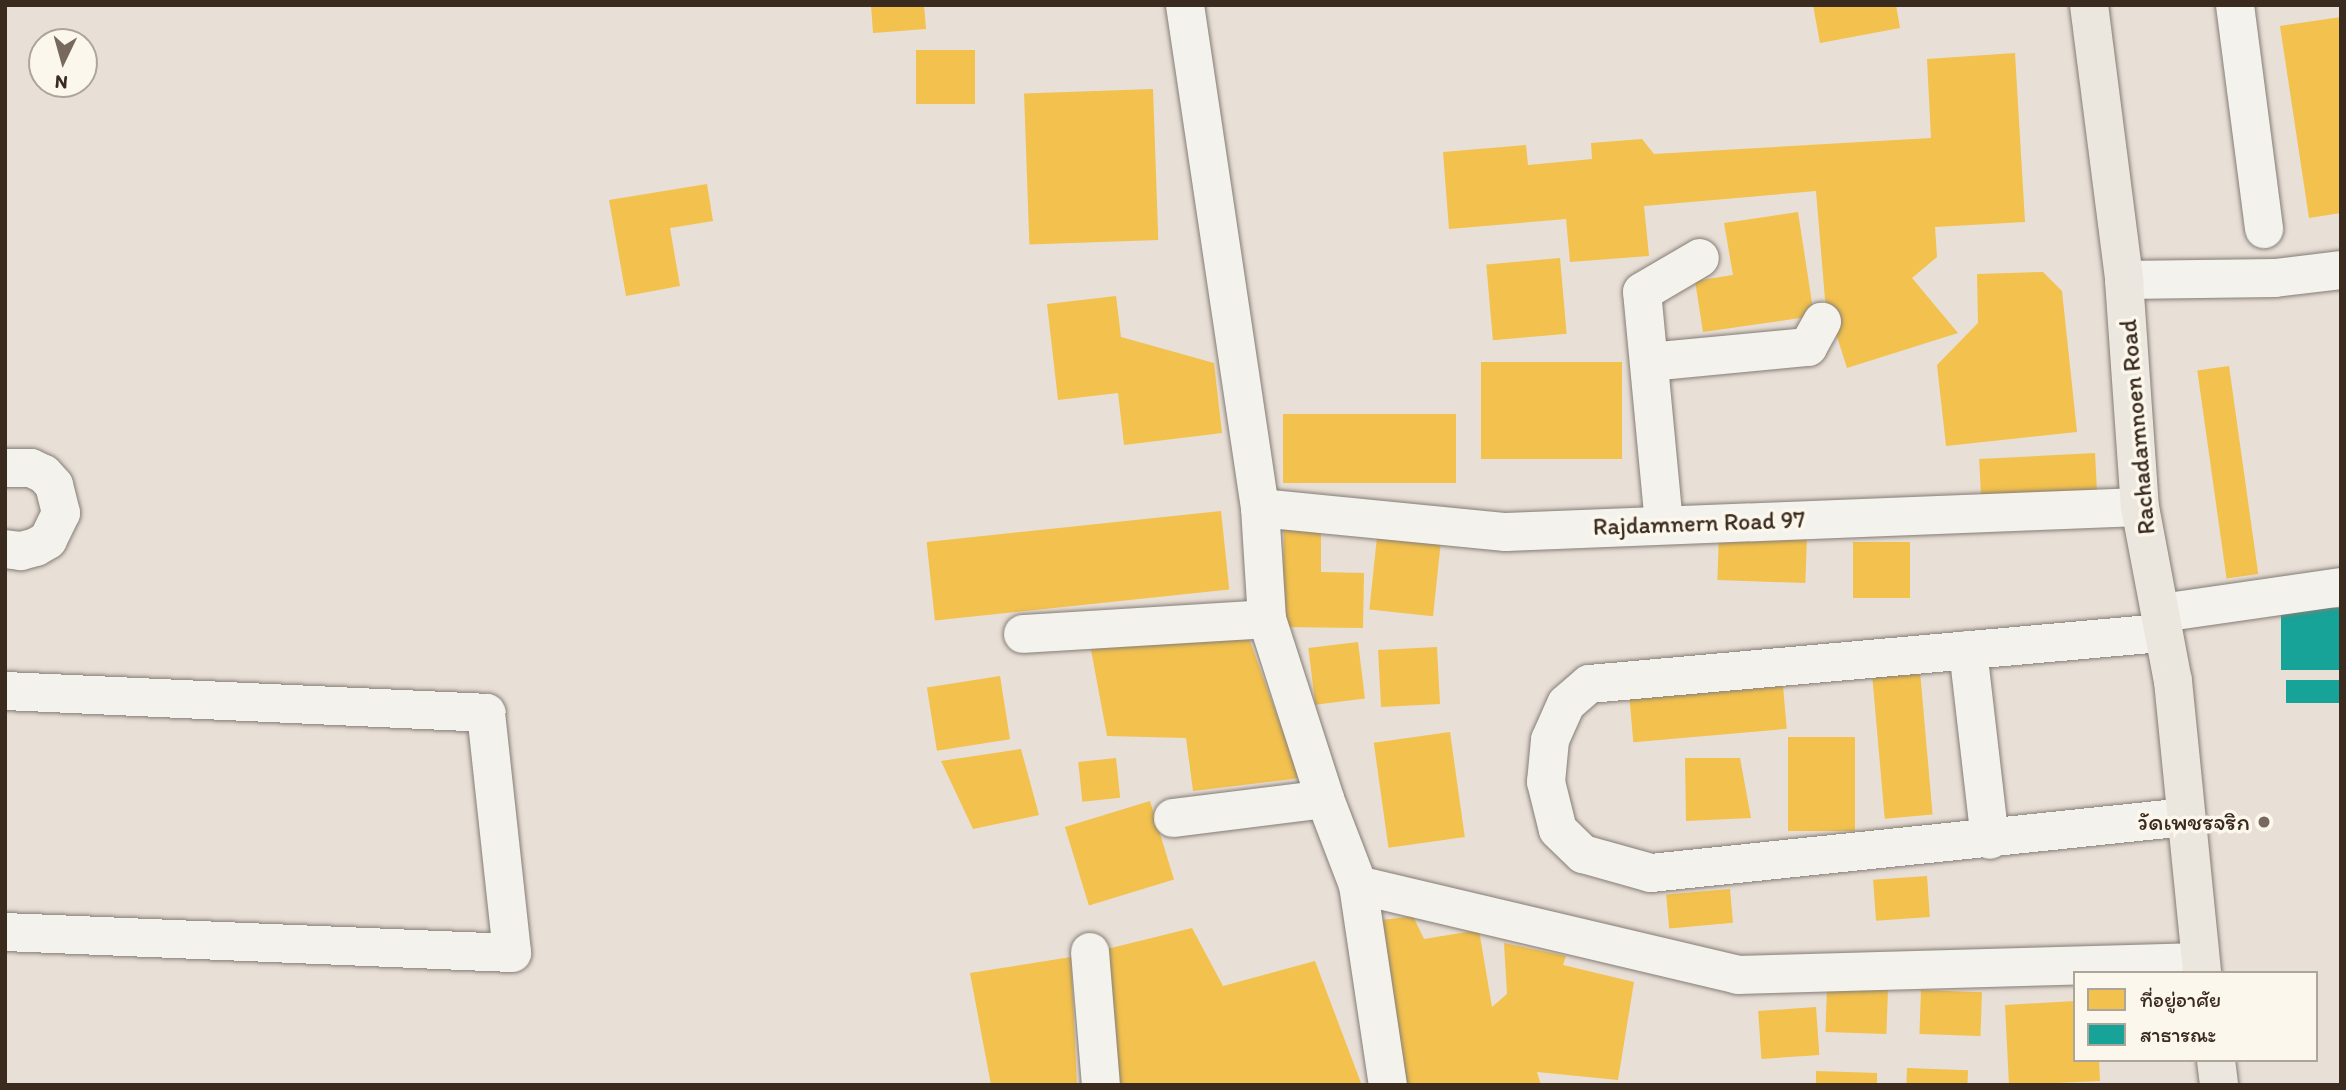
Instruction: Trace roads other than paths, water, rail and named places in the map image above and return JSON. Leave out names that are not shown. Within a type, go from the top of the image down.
[{"type":"main road","name":"Rachadamnoen Road","points":[[2089,5],[2124,280],[2140,506],[2173,681],[2201,967]]},
{"type":"main road","points":[[2216,1062],[2219,1085]]},
{"type":"street","points":[[1185,5],[1260,508],[1267,619],[1325,799],[1358,886],[1388,1085]]},
{"type":"street","points":[[2235,5],[2264,229]]},
{"type":"street","points":[[1664,524],[1642,292],[1700,258]]},
{"type":"street","points":[[2124,280],[2275,278],[2341,270]]},
{"type":"street","points":[[1649,362],[1808,347],[1822,322]]},
{"type":"street","points":[[5,468],[31,468],[44,474],[54,485],[61,513],[48,540],[21,551],[6,550]]},
{"type":"street","name":"Rajdamnern Road 97","points":[[1260,508],[1506,532],[2140,506]]},
{"type":"street","points":[[2186,817],[1990,840],[1651,873],[1583,854],[1558,830],[1546,782],[1550,740],[1566,704],[1589,684],[1968,650],[2161,623],[2341,587]]},
{"type":"street","points":[[1023,634],[1267,619]]},
{"type":"street","points":[[1968,650],[1990,840]]},
{"type":"street","points":[[5,691],[486,713],[512,953],[5,932]]},
{"type":"street","points":[[1173,818],[1325,799]]},
{"type":"street","points":[[1358,886],[1738,975],[2201,967]]},
{"type":"street","points":[[1090,952],[1101,1085]]},
{"type":"place","name":"วัดเพชรจริก","points":[[2264,822]]}]
